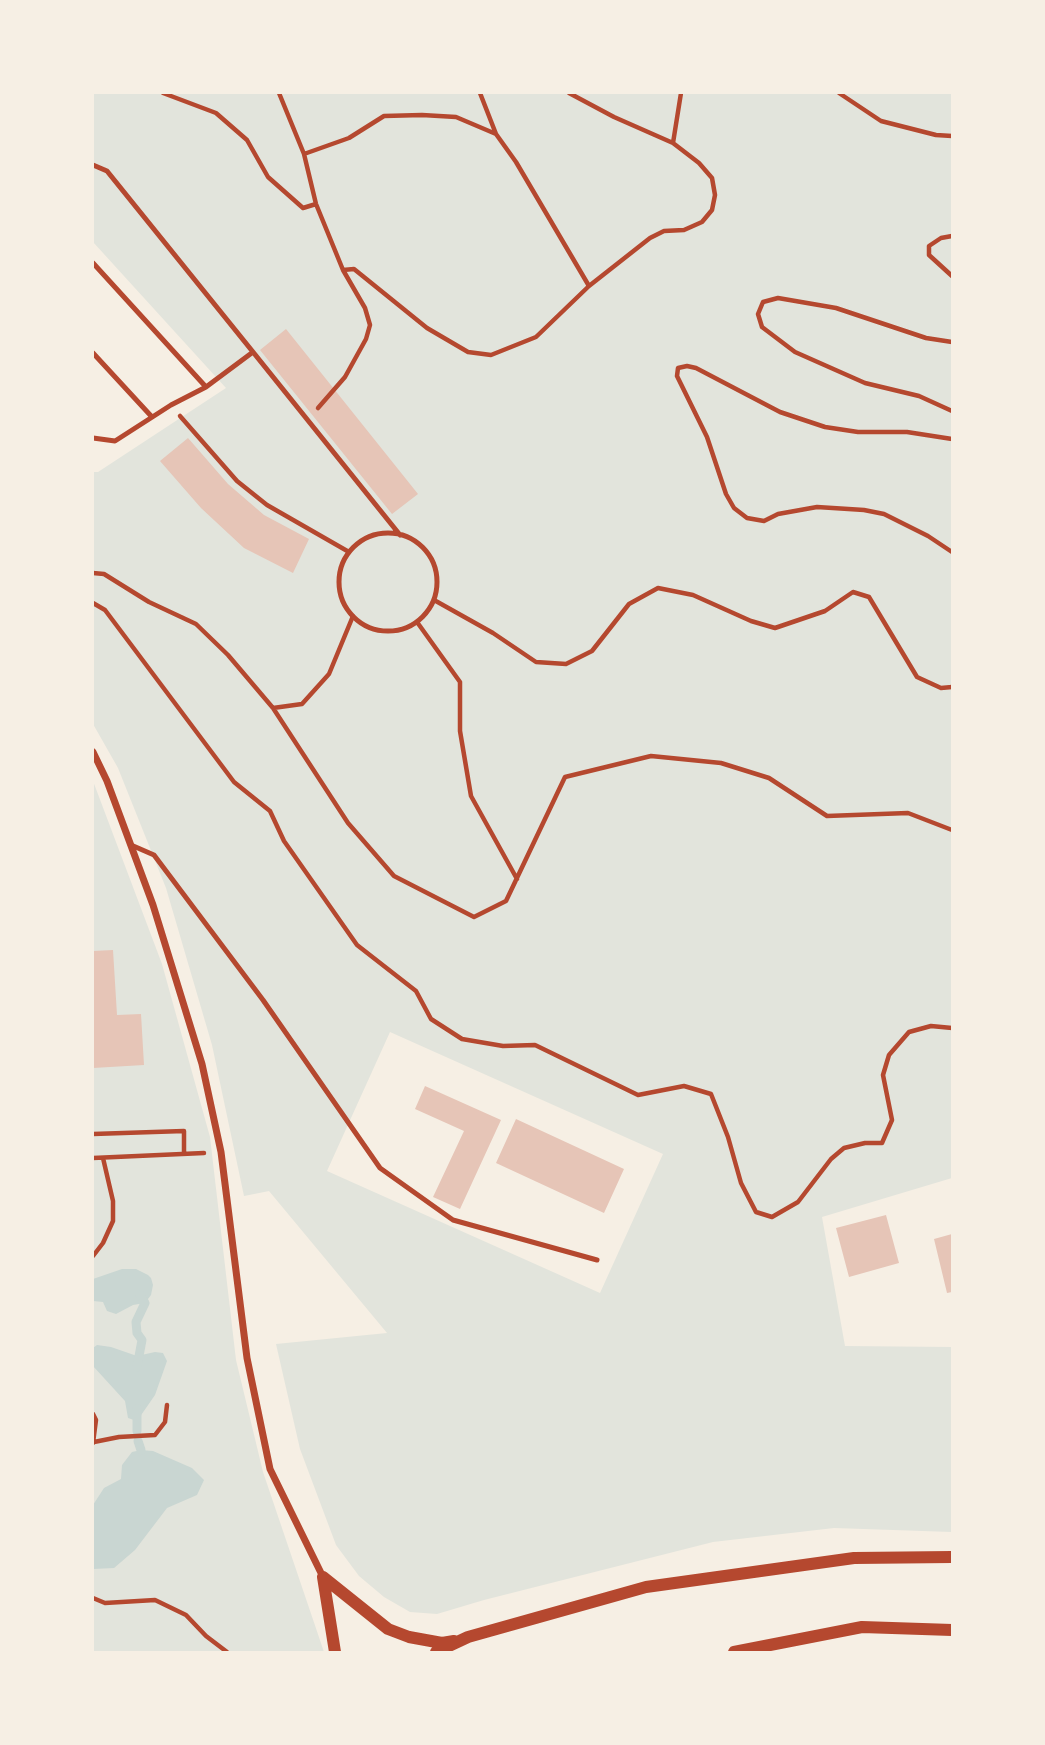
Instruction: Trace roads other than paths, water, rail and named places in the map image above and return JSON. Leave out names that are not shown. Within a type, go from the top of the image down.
[{"type":"street","points":[[93,752],[107,781],[153,905],[202,1064],[221,1152],[247,1358],[270,1469],[323,1577],[335,1652]]},
{"type":"street","points":[[323,1577],[388,1629],[409,1637],[442,1643],[646,1587],[854,1558],[952,1557]]},
{"type":"street","points":[[734,1652],[862,1627],[952,1630]]},
{"type":"street","points":[[436,1652],[468,1637]]},
{"type":"lane","points":[[93,165],[107,172],[400,535],[413,540],[432,560],[437,573],[437,587],[428,612],[405,628],[377,630],[353,616],[340,592],[339,578],[349,552],[359,542],[386,533],[400,535]]},
{"type":"lane","points":[[93,263],[206,387]]},
{"type":"lane","points":[[93,438],[115,441],[171,405],[206,387],[253,352]]},
{"type":"lane","points":[[93,353],[152,417]]},
{"type":"lane","points":[[131,845],[155,855],[263,1000],[380,1168],[453,1220],[597,1260]]},
{"type":"waterway","points":[[137,1367],[142,1340],[137,1333],[136,1322],[145,1303],[140,1295]]},
{"type":"waterway","points":[[137,1409],[137,1431]]},
{"type":"waterway","points":[[138,1441],[141,1450]]}]
